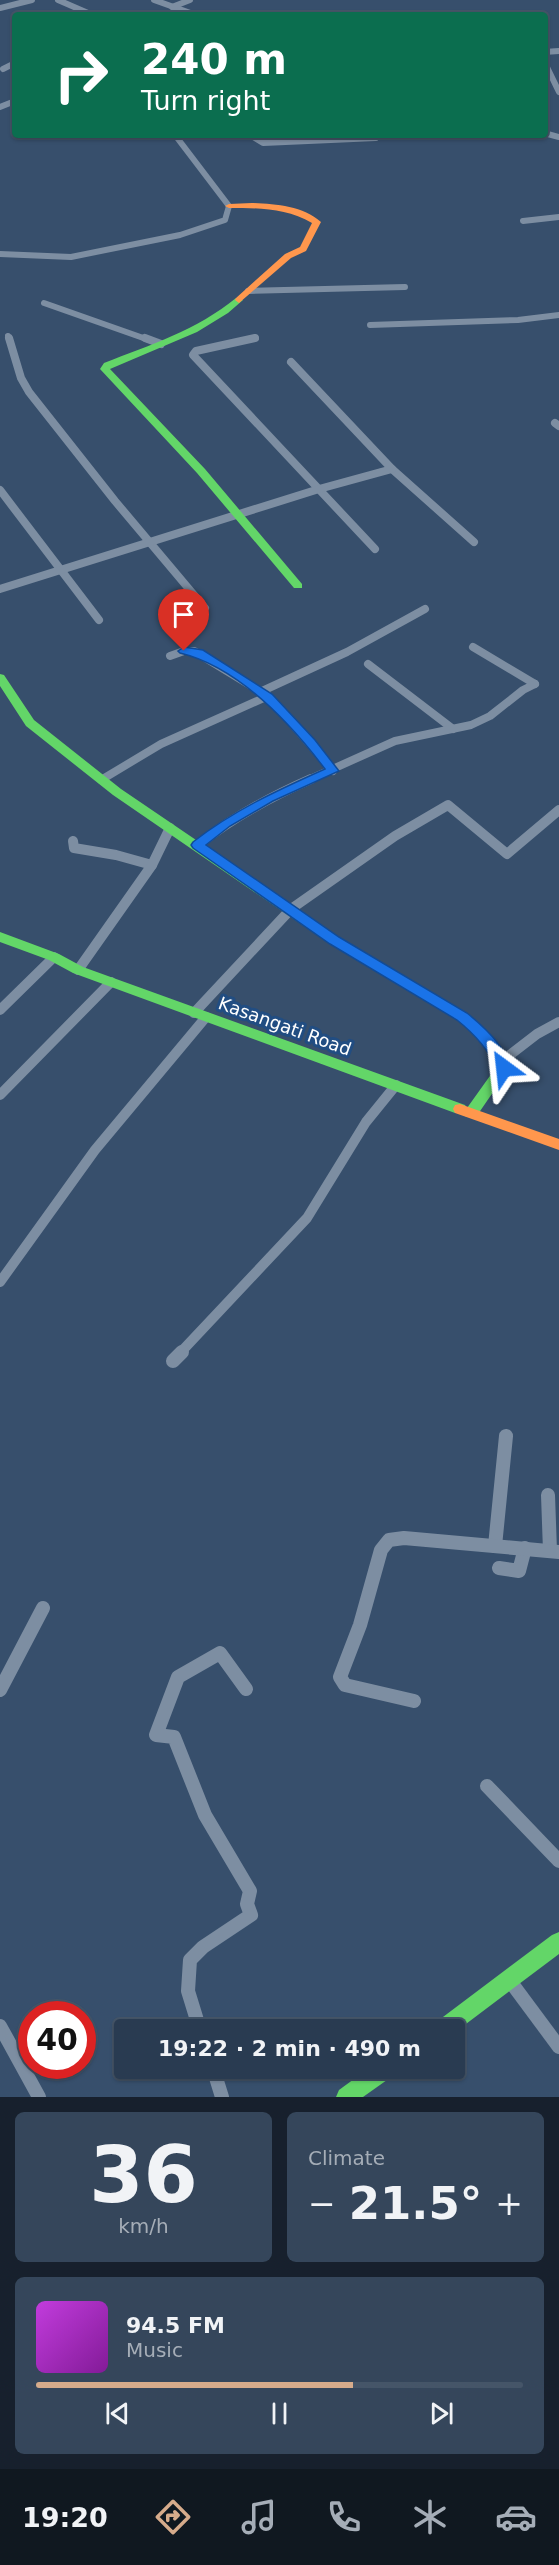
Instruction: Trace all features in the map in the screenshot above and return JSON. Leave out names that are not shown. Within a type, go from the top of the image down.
[{"type":"street","points":[[0,8],[32,0]]},
{"type":"street","points":[[58,0],[86,12]]},
{"type":"street","points":[[154,0],[187,12]]},
{"type":"street","points":[[172,7],[189,0]]},
{"type":"street","points":[[3,69],[12,64]]},
{"type":"street","points":[[548,69],[559,92]]},
{"type":"street","points":[[177,138],[229,206]]},
{"type":"street","points":[[255,138],[263,143],[376,138]]},
{"type":"street","points":[[229,206],[263,205],[307,214],[317,222],[303,249],[288,256],[225,313],[160,344],[107,365],[105,369],[201,471],[298,586]]},
{"type":"street","points":[[0,254],[71,257],[160,240],[225,220],[229,206]]},
{"type":"street","points":[[523,221],[559,217]]},
{"type":"street","points":[[248,291],[405,287]]},
{"type":"street","points":[[44,303],[160,344]]},
{"type":"street","points":[[370,325],[518,320],[559,315]]},
{"type":"street","points":[[8,336],[21,378],[29,392],[205,608]]},
{"type":"street","points":[[256,338],[196,351],[193,355],[375,549]]},
{"type":"street","points":[[291,362],[392,469],[474,542]]},
{"type":"street","points":[[0,589],[319,489],[392,469]]},
{"type":"street","points":[[0,490],[99,620]]},
{"type":"street","points":[[101,780],[161,744],[348,652],[425,609]]},
{"type":"street","points":[[198,845],[225,823],[269,798],[395,741],[471,725],[490,716],[523,690],[535,684],[473,647]]},
{"type":"street","points":[[170,656],[184,651],[194,651],[264,694],[311,742],[333,771]]},
{"type":"street","points":[[368,664],[453,729]]},
{"type":"street","points":[[0,677],[30,723],[101,780],[335,941],[462,1016],[475,1027],[502,1061],[504,1068],[471,1113]]},
{"type":"street","points":[[0,1282],[95,1150],[224,983],[291,909],[394,836],[448,806],[507,854],[559,810]]},
{"type":"street","points":[[78,970],[152,865],[170,828]]},
{"type":"street","points":[[73,841],[74,848],[116,855],[152,865]]},
{"type":"street","name":"Kasangati Road","points":[[0,937],[54,957],[78,970],[559,1145]]},
{"type":"street","points":[[0,1010],[54,957]]},
{"type":"street","points":[[0,1095],[111,982]]},
{"type":"street","points":[[502,1061],[537,1034],[559,1022]]},
{"type":"street","points":[[174,1361],[307,1218],[366,1122],[396,1085]]},
{"type":"street","points":[[495,1546],[506,1436]]},
{"type":"street","points":[[414,1701],[345,1685],[340,1677],[360,1625],[381,1550],[389,1540],[396,1538],[554,1551],[548,1495]]},
{"type":"street","points":[[499,1568],[519,1571],[525,1548]]},
{"type":"street","points":[[0,1690],[43,1608]]},
{"type":"street","points":[[197,2019],[188,1990],[190,1960],[203,1947],[251,1915],[248,1905],[250,1891],[205,1815],[174,1737],[156,1735],[178,1677],[220,1653],[246,1689]]},
{"type":"street","points":[[487,1786],[559,1861]]},
{"type":"street","points":[[456,2019],[559,1942]]},
{"type":"street","points":[[510,1981],[559,2047]]},
{"type":"street","points":[[0,2026],[39,2097]]},
{"type":"street","points":[[216,2079],[222,2097]]},
{"type":"street","points":[[346,2097],[371,2079]]},
{"type":"traffic: fast","points":[[239,300],[194,330],[107,365],[105,369],[201,471],[298,586]]},
{"type":"traffic: fast","points":[[0,677],[30,723],[117,792],[335,941],[462,1016],[475,1027],[492,1045],[504,1066],[471,1113]]},
{"type":"traffic: fast","points":[[0,937],[54,957],[78,970],[460,1109]]},
{"type":"traffic: fast","points":[[457,2019],[559,1942]]},
{"type":"traffic: fast","points":[[346,2097],[371,2079]]},
{"type":"traffic: slow","points":[[229,206],[274,207],[296,212],[317,222],[303,249],[288,256],[239,300]]},
{"type":"traffic: slow","points":[[460,1109],[559,1145]]},
{"type":"route","points":[[184,651],[199,653],[268,696],[311,742],[333,771],[269,798],[225,823],[198,845],[335,941],[462,1016],[475,1027],[496,1052],[504,1068]]}]
